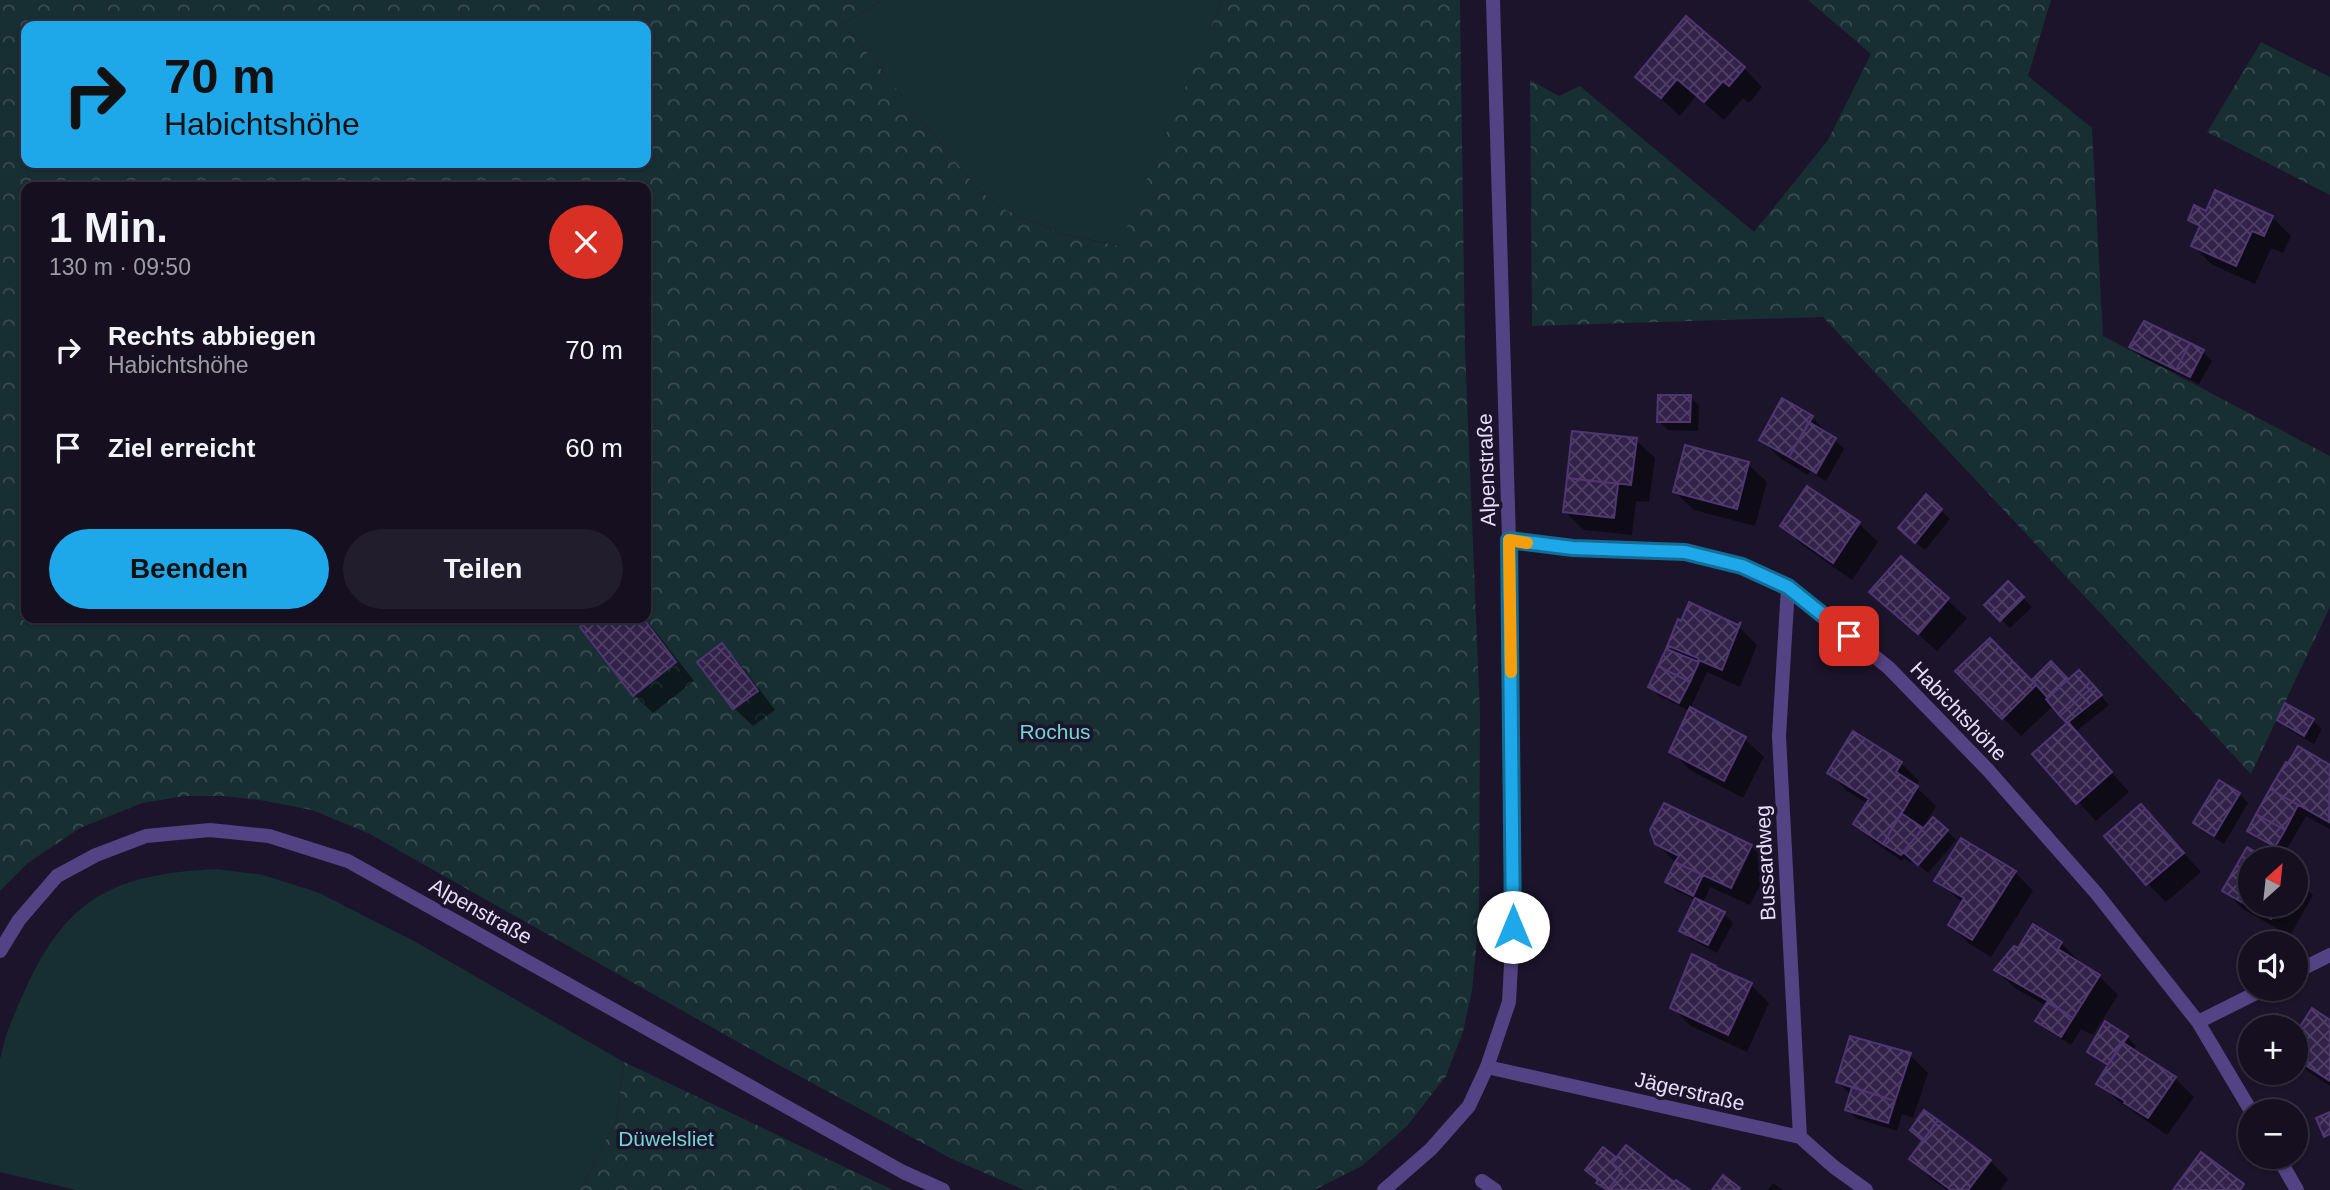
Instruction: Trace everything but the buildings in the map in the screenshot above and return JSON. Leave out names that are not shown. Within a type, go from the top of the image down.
[{"type":"street","name":"Alpenstraße","points":[[1384,1190],[1431,1149],[1469,1106],[1488,1067],[1509,1002],[1513,927],[1509,540],[1493,0]]},
{"type":"street","name":"Habichtshöhe","points":[[1509,540],[1573,548],[1685,552],[1742,566],[1788,587],[1889,668],[1988,770],[2096,894],[2198,1022],[2244,1099]]},
{"type":"street","name":"Bussardweg","points":[[1788,587],[1779,736],[1800,1137]]},
{"type":"street","name":"Alpenstraße","points":[[0,951],[19,920],[57,876],[96,855],[146,836],[210,830],[269,836],[348,861],[902,1172],[943,1190]]},
{"type":"street","points":[[2308,966],[2330,955]]},
{"type":"street","points":[[2198,1022],[2240,1001]]},
{"type":"street","name":"Jägerstraße","points":[[1488,1067],[1800,1137],[1834,1167],[1866,1190]]},
{"type":"street","points":[[2285,1169],[2297,1190]]},
{"type":"street","points":[[1482,1181],[1495,1190]]},
{"type":"green space","name":"Rochus","points":[[0,0],[883,0],[843,23],[977,188],[1001,208],[1059,233],[1119,246],[1222,0],[1460,0],[1465,350],[1480,713],[1479,920],[1472,990],[1463,1032],[1446,1076],[1407,1126],[1362,1166],[1314,1190],[1024,1190],[950,1158],[768,1059],[368,833],[312,810],[222,796],[185,796],[142,803],[80,828],[28,863],[0,891]]},
{"type":"green space","points":[[883,0],[1222,0],[1120,246],[1059,233],[1001,208],[977,188],[843,23]]},
{"type":"green space","points":[[1808,0],[2051,0],[2028,76],[2092,128],[2103,336],[2330,456],[2330,607],[2251,774],[1823,317],[1532,326],[1530,80],[1559,96],[1580,86],[1754,232],[1828,140],[1871,54]]},
{"type":"green space","points":[[2261,42],[2330,77],[2330,195],[2207,132]]},
{"type":"green space","points":[[216,869],[263,875],[317,892],[414,941],[624,1062],[616,1120],[580,1190],[76,1190],[0,1172],[0,1059],[11,1023],[42,956],[79,911],[100,895],[124,884],[151,877]]},
{"type":"green space","name":"Düwelsliet","points":[[624,1062],[893,1190],[580,1190],[616,1120]]},
{"type":"slow traffic","points":[[1511,672],[1509,540],[1527,543]]},
{"type":"route","points":[[1513,927],[1509,540],[1573,548],[1685,552],[1742,566],[1788,587],[1849,636]]}]
